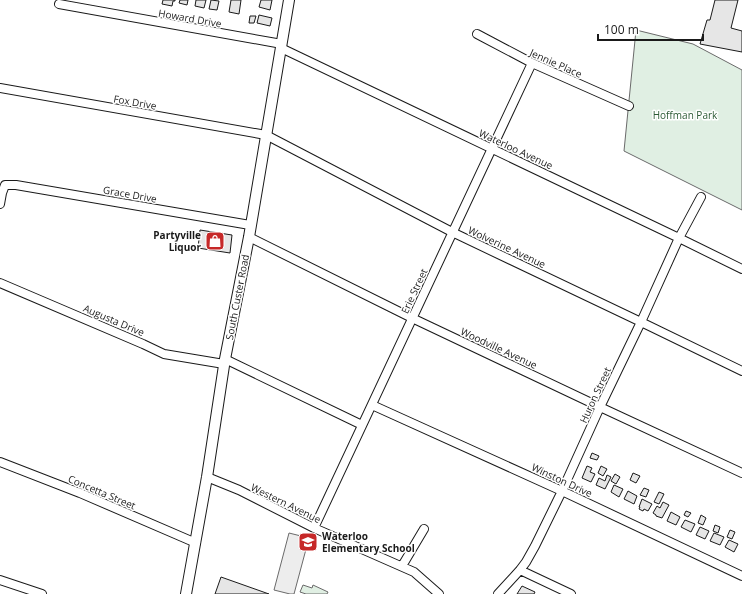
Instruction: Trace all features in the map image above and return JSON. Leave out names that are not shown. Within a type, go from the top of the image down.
[{"type":"main road","name":"South Custer Road","points":[[186,594],[207,477],[224,362],[249,237],[289,0]]},
{"type":"street","name":"Howard Drive","points":[[59,4],[282,46]]},
{"type":"street","name":"Jennie Place","points":[[477,34],[532,63],[629,106]]},
{"type":"street","name":"Waterloo Avenue","points":[[282,46],[742,269]]},
{"type":"street","name":"Erie Street","points":[[314,528],[532,63]]},
{"type":"street","name":"Fox Drive","points":[[0,88],[266,135]]},
{"type":"street","name":"Wolverine Avenue","points":[[266,135],[452,232],[742,371]]},
{"type":"street","name":"Grace Drive","points":[[0,204],[5,185],[16,185],[250,225]]},
{"type":"street","name":"Huron Street","points":[[498,594],[520,570],[530,555],[562,491],[679,238],[700,197]]},
{"type":"street","name":"Woodville Avenue","points":[[249,237],[412,318],[742,473]]},
{"type":"street","name":"Augusta Drive","points":[[0,283],[164,354],[224,362]]},
{"type":"street","points":[[224,362],[362,425]]},
{"type":"street","name":"Winston Drive","points":[[372,405],[562,491],[742,576]]},
{"type":"street","name":"Concetta Street","points":[[0,462],[80,493],[196,543]]},
{"type":"street","name":"Western Avenue","points":[[207,477],[239,490],[314,528],[402,566],[418,575],[439,594]]},
{"type":"street","points":[[402,566],[424,529]]},
{"type":"street","points":[[520,570],[571,594]]},
{"type":"street","points":[[0,580],[42,594]]},
{"type":"green space","name":"Hoffman Park","points":[[636,30],[693,44],[742,70],[742,210],[624,151]]},
{"type":"green space","points":[[303,585],[312,588],[313,585],[328,592],[327,594],[306,594],[300,592]]},
{"type":"shaded area","points":[[289,533],[309,538],[294,594],[274,590]]},
{"type":"building","points":[[163,0],[175,1],[173,1],[172,6],[162,4]]},
{"type":"building","points":[[180,0],[188,0],[187,5],[179,3]]},
{"type":"building","points":[[196,0],[206,0],[204,8],[195,6]]},
{"type":"building","points":[[211,0],[219,1],[217,10],[209,9]]},
{"type":"building","points":[[231,0],[241,0],[239,14],[229,12]]},
{"type":"building","points":[[261,0],[272,0],[270,10],[259,7]]},
{"type":"building","points":[[715,0],[738,0],[731,28],[742,31],[742,52],[700,44],[707,20],[710,20]]},
{"type":"building","points":[[259,15],[272,18],[270,26],[257,23]]},
{"type":"building","points":[[250,16],[256,16],[254,23],[249,23]]},
{"type":"building","name":"Partyville Liquor","points":[[200,230],[232,235],[230,253],[198,248]]},
{"type":"building","points":[[592,453],[599,456],[597,460],[590,458]]},
{"type":"building","points":[[587,466],[592,468],[590,472],[595,474],[591,482],[582,478]]},
{"type":"building","points":[[601,466],[607,469],[603,476],[598,473]]},
{"type":"building","points":[[633,473],[640,476],[636,483],[630,480]]},
{"type":"building","points":[[615,474],[620,477],[616,484],[611,481]]},
{"type":"building","points":[[607,475],[611,477],[605,489],[596,485],[599,478],[605,481]]},
{"type":"building","points":[[614,485],[623,489],[619,497],[611,492]]},
{"type":"building","points":[[644,488],[649,490],[646,497],[640,495]]},
{"type":"building","points":[[628,491],[637,496],[634,504],[624,499]]},
{"type":"building","points":[[659,492],[664,494],[659,504],[654,502]]},
{"type":"building","points":[[642,499],[652,504],[648,511],[639,509]]},
{"type":"building","points":[[663,502],[669,505],[662,518],[653,513],[657,506],[660,508]]},
{"type":"building","points":[[686,511],[691,513],[688,517],[684,515]]},
{"type":"building","points":[[671,512],[680,517],[676,525],[667,521]]},
{"type":"building","points":[[701,515],[706,518],[703,525],[698,523]]},
{"type":"building","points":[[685,520],[695,524],[691,532],[681,527]]},
{"type":"building","points":[[715,525],[720,527],[718,533],[713,531]]},
{"type":"building","points":[[700,527],[709,531],[705,539],[696,535]]},
{"type":"building","points":[[730,530],[735,532],[732,539],[727,537]]},
{"type":"building","points":[[714,533],[724,537],[720,545],[710,541]]},
{"type":"building","points":[[729,540],[738,544],[734,552],[725,547]]},
{"type":"building","points":[[221,577],[269,594],[215,594]]},
{"type":"building","points":[[522,586],[535,592],[534,594],[517,594]]},
{"type":"place","name":"Partyville Liquor","points":[[215,241]]},
{"type":"place","name":"Waterloo Elementary School","points":[[308,542]]}]
